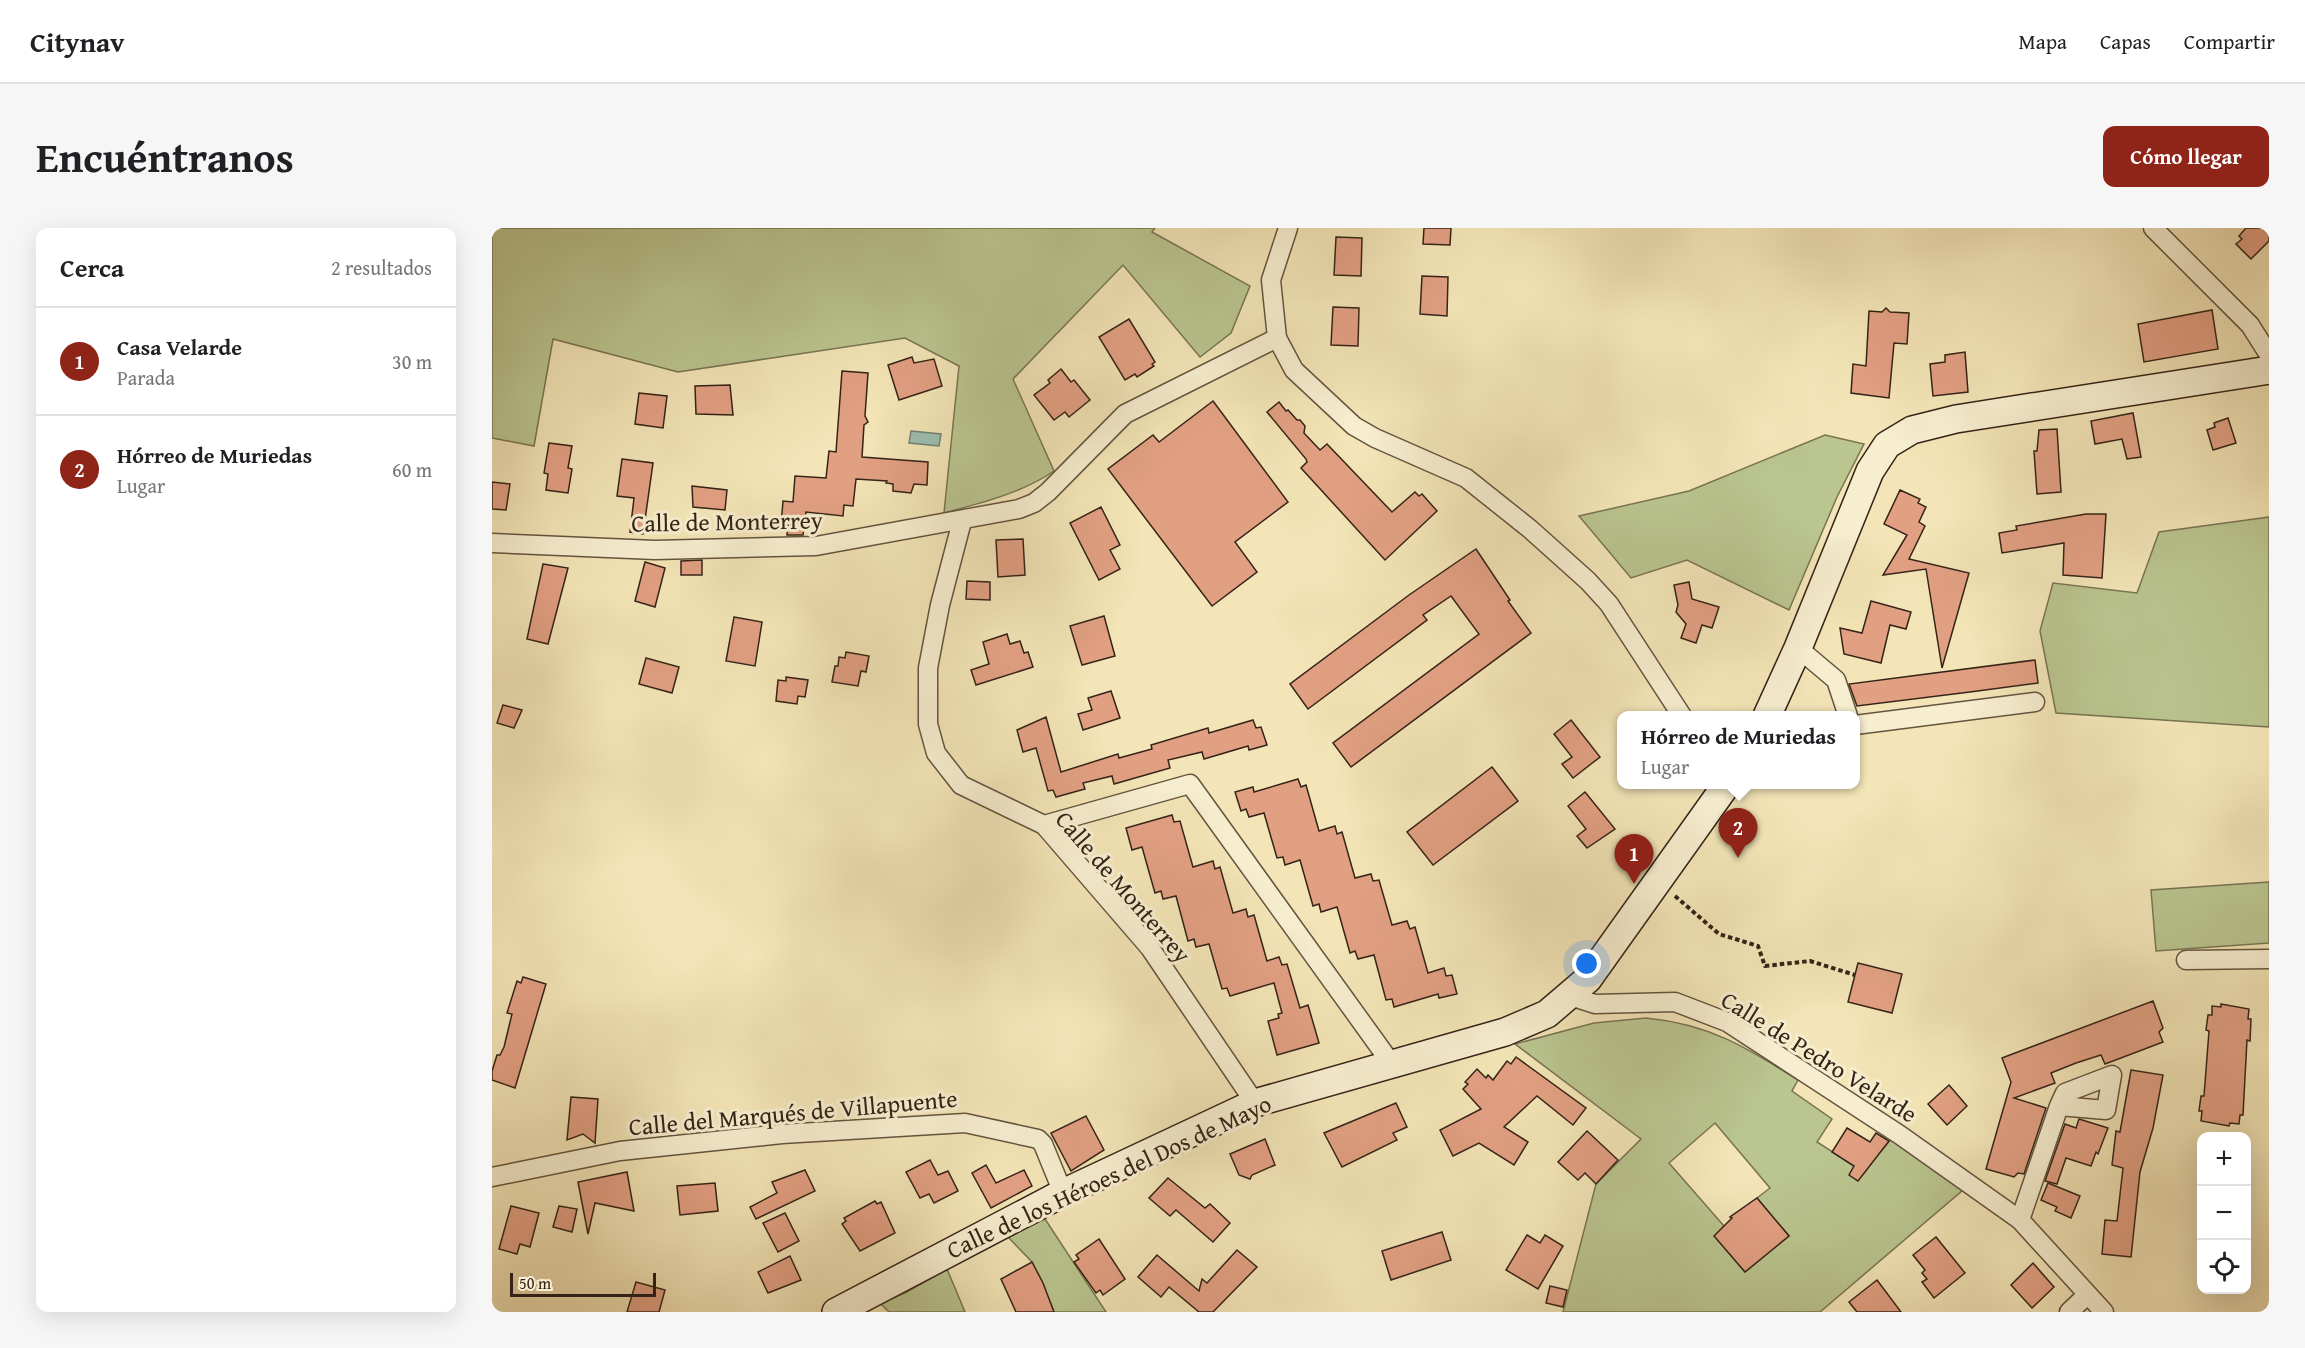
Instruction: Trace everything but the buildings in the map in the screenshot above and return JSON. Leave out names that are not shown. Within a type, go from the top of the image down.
[{"type":"street","points":[[1288,228],[1271,280],[1277,338],[1294,370],[1354,426],[1375,438],[1466,478],[1530,529],[1610,604],[1679,711]]},
{"type":"street","points":[[2153,228],[2250,325],[2269,355]]},
{"type":"street","name":"Calle de Monterrey","points":[[492,543],[656,550],[816,546],[1019,509],[1034,503],[1125,414],[1277,338]]},
{"type":"street","points":[[1769,711],[1798,648],[1870,471],[1887,446],[1895,440],[1912,430],[1956,419],[2269,370]]},
{"type":"street","name":"Calle de Monterrey","points":[[962,521],[940,605],[930,658],[928,705],[932,744],[947,769],[962,785],[1044,825],[1150,948],[1255,1103]]},
{"type":"street","points":[[1798,648],[1836,680],[1846,711]]},
{"type":"street","points":[[1860,724],[2035,702]]},
{"type":"street","points":[[1044,825],[1190,784],[1391,1063]]},
{"type":"street","name":"Calle de los Héroes del Dos de Mayo","points":[[836,1312],[1063,1193],[1255,1103],[1527,1024],[1547,1014],[1588,979],[1723,789]]},
{"type":"street","points":[[2186,960],[2269,959]]},
{"type":"street","name":"Calle de Pedro Velarde","points":[[1570,996],[1595,1004],[1675,1002],[1727,1022],[1900,1135],[2020,1220],[2104,1312]]},
{"type":"street","points":[[2020,1220],[2058,1106]]},
{"type":"street","name":"Calle del Marqués de Villapuente","points":[[492,1177],[620,1151],[782,1134],[965,1122],[1003,1129],[1038,1139],[1043,1144],[1063,1193]]},
{"type":"street","points":[[2068,1312],[2087,1295]]},
{"type":"path","points":[[1657,883],[1687,903],[1719,934],[1758,946],[1765,966],[1810,962],[1856,975]]},
{"type":"green space","points":[[492,228],[1155,228],[1152,232],[1250,286],[1231,333],[1200,357],[1123,265],[1013,379],[1054,471],[1015,491],[944,513],[959,366],[905,338],[678,372],[553,339],[534,446],[492,438]]},
{"type":"green space","points":[[1825,435],[1864,444],[1837,497],[1789,610],[1687,560],[1631,578],[1579,516],[1689,491]]},
{"type":"green space","points":[[2269,517],[2269,727],[2056,713],[2040,631],[2053,583],[2137,593],[2159,532]]},
{"type":"green space","points":[[2269,882],[2269,943],[2156,951],[2151,890]]},
{"type":"green space","points":[[1646,1018],[1668,1021],[1708,1032],[1744,1047],[1798,1080],[1792,1091],[1832,1119],[1817,1142],[1864,1172],[1891,1139],[1963,1190],[1820,1312],[1563,1312],[1596,1184],[1641,1139],[1515,1044],[1594,1023]],"holes":[[[1715,1123],[1770,1188],[1757,1198],[1789,1236],[1745,1272],[1715,1236],[1724,1226],[1669,1163]]]},
{"type":"green space","points":[[1045,1219],[1106,1312],[1049,1312],[1053,1309],[1032,1262],[1008,1237]]},
{"type":"green space","points":[[947,1269],[965,1312],[889,1312],[880,1303],[905,1293]]},
{"type":"water","points":[[911,431],[941,434],[939,446],[909,443]]},
{"type":"place","name":"Hórreo de Muriedas","points":[[1738,858]]},
{"type":"place","name":"Casa Velarde","points":[[1634,884]]}]
